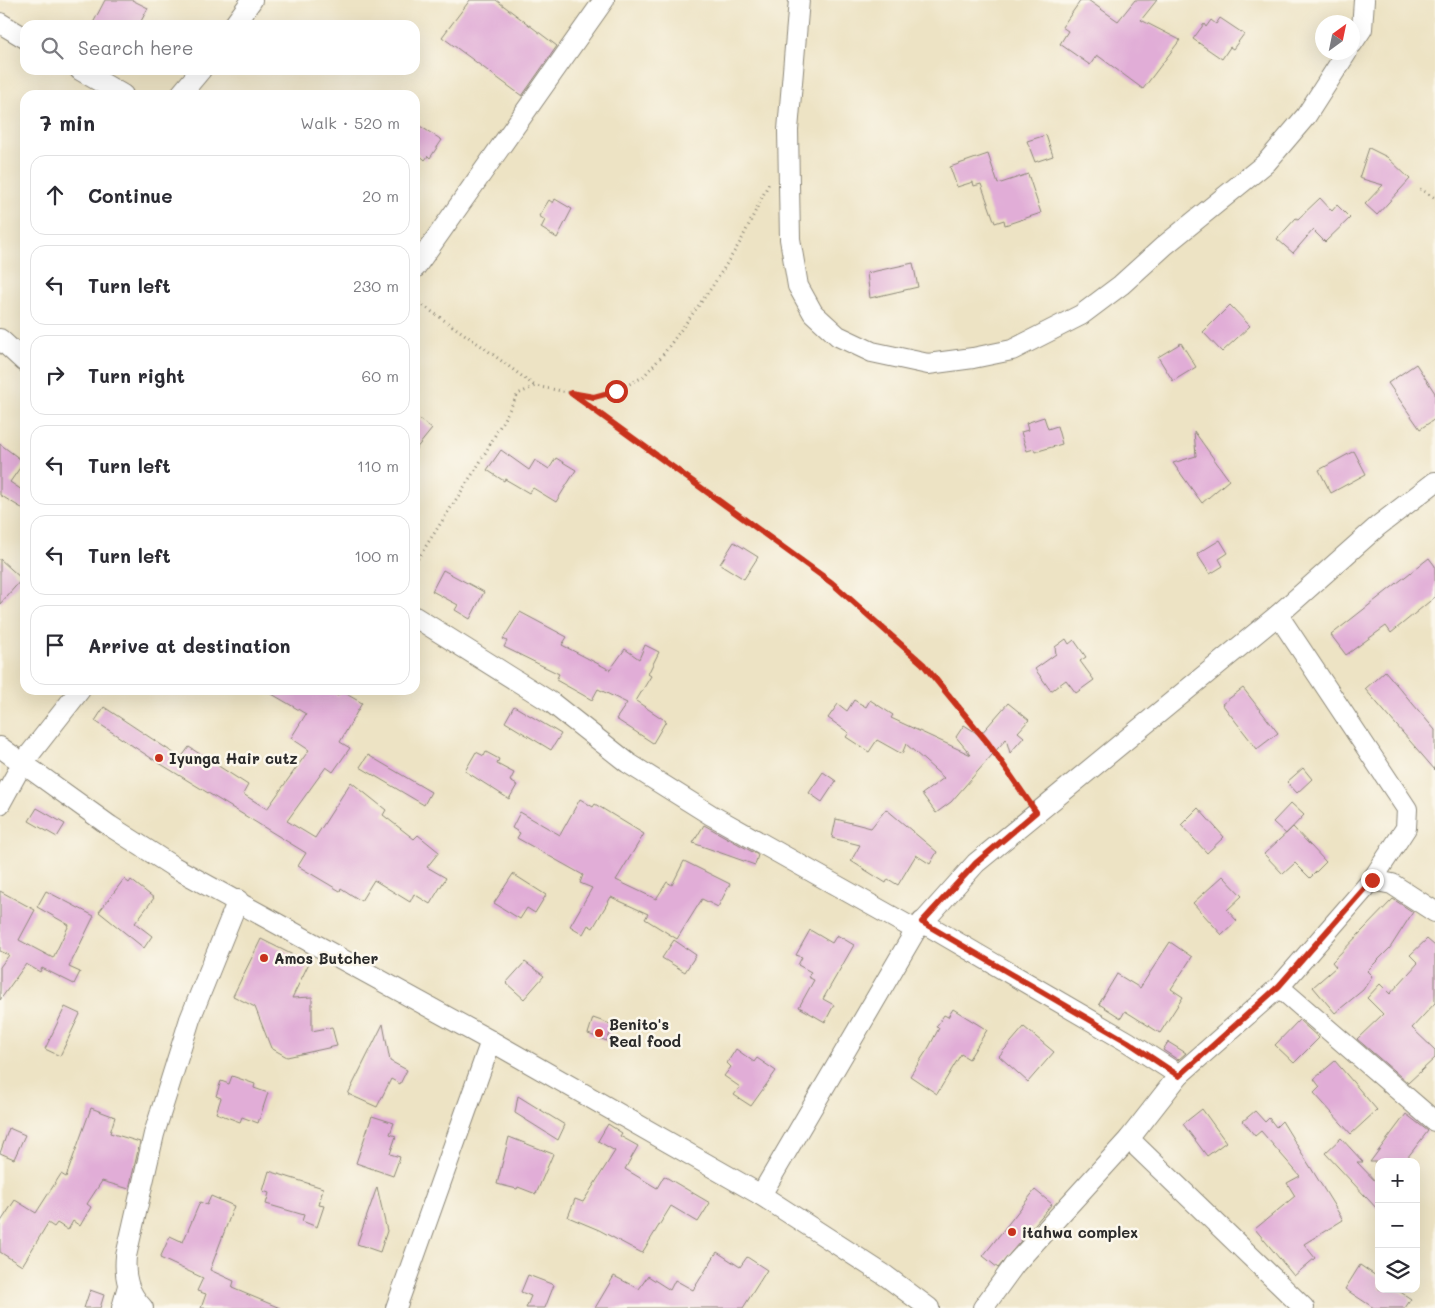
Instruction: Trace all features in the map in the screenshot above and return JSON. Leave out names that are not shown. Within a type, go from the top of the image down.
[{"type":"street","points":[[238,20],[252,0]]},
{"type":"street","points":[[420,261],[604,0]]},
{"type":"street","points":[[799,0],[788,130],[790,239],[798,286],[813,312],[838,336],[872,352],[928,364],[1012,350],[1081,315],[1121,286],[1164,246],[1266,163],[1306,116],[1342,60]]},
{"type":"street","points":[[1360,32],[1362,29],[1364,0]]},
{"type":"street","points":[[0,23],[20,35]]},
{"type":"street","points":[[89,75],[114,90]]},
{"type":"street","points":[[184,90],[197,75]]},
{"type":"street","points":[[0,339],[20,357]]},
{"type":"street","points":[[761,1195],[919,926],[976,863],[1278,615],[1378,526],[1435,482]]},
{"type":"street","points":[[983,1308],[1015,1264],[1129,1139],[1179,1076],[1279,986],[1372,880],[1406,828],[1407,809],[1278,615]]},
{"type":"street","points":[[420,620],[552,703],[628,763],[702,810],[919,926],[1128,1042],[1179,1076]]},
{"type":"street","points":[[0,804],[22,764],[76,695]]},
{"type":"street","points":[[0,747],[110,826],[166,862],[238,900],[490,1041],[761,1195],[886,1276],[929,1308]]},
{"type":"street","points":[[1372,880],[1392,884],[1435,912]]},
{"type":"street","points":[[143,1308],[128,1286],[124,1271],[154,1134],[190,1019],[238,900]]},
{"type":"street","points":[[1279,986],[1434,1121]]},
{"type":"street","points":[[396,1308],[490,1041]]},
{"type":"street","points":[[1129,1139],[1304,1308]]},
{"type":"street","points":[[122,1308],[128,1286]]},
{"type":"path","points":[[420,304],[535,386],[594,397],[616,391],[643,377],[662,356],[712,287],[749,226],[772,176]]},
{"type":"path","points":[[1420,190],[1435,198]]},
{"type":"path","points":[[420,555],[479,464],[518,394],[535,386]]},
{"type":"path","points":[[571,393],[832,583],[909,651],[957,703],[1036,812]]},
{"type":"building","points":[[105,0],[132,0],[148,8],[142,20],[95,20]]},
{"type":"building","points":[[470,0],[496,0],[557,46],[522,96],[442,37]]},
{"type":"building","points":[[1081,0],[1088,0],[1118,21],[1135,0],[1157,0],[1141,20],[1180,40],[1143,89],[1097,55],[1090,65],[1060,44],[1068,31],[1062,27]]},
{"type":"building","points":[[1220,18],[1244,34],[1233,49],[1230,47],[1222,59],[1193,39],[1204,24],[1206,27],[1211,20],[1216,24]]},
{"type":"building","points":[[420,126],[442,140],[430,158],[428,156],[425,160],[420,156]]},
{"type":"building","points":[[1046,135],[1053,156],[1035,162],[1027,141]]},
{"type":"building","points":[[1369,148],[1387,157],[1410,179],[1377,215],[1365,204],[1383,185],[1359,178]]},
{"type":"building","points":[[988,154],[998,184],[1028,174],[1041,213],[1005,225],[1004,220],[995,223],[981,184],[974,186],[973,182],[957,187],[950,167]]},
{"type":"building","points":[[1320,198],[1332,211],[1337,205],[1350,218],[1325,242],[1313,230],[1293,253],[1277,239],[1296,218],[1298,219]]},
{"type":"building","points":[[555,199],[572,209],[557,238],[541,228],[545,220],[539,216],[549,200],[553,203]]},
{"type":"building","points":[[913,263],[918,287],[870,298],[867,273]]},
{"type":"building","points":[[1230,305],[1250,326],[1222,352],[1203,332]]},
{"type":"building","points":[[1181,343],[1196,367],[1173,381],[1158,357]]},
{"type":"building","points":[[1416,364],[1435,393],[1435,419],[1420,429],[1388,383]]},
{"type":"building","points":[[1044,417],[1048,429],[1057,426],[1062,444],[1035,452],[1034,449],[1027,451],[1021,432],[1028,430],[1026,423]]},
{"type":"building","points":[[420,420],[432,429],[420,444]]},
{"type":"building","points":[[1194,431],[1229,480],[1202,503],[1173,463],[1196,456]]},
{"type":"building","points":[[0,444],[20,459],[20,468],[10,482],[20,489],[20,507],[0,495]]},
{"type":"building","points":[[501,450],[529,470],[535,460],[549,469],[556,458],[576,470],[556,502],[533,488],[529,493],[487,470]]},
{"type":"building","points":[[1354,451],[1366,474],[1331,493],[1319,470]]},
{"type":"building","points":[[1220,540],[1228,553],[1219,559],[1223,566],[1210,574],[1197,554]]},
{"type":"building","points":[[734,542],[758,557],[744,579],[720,564]]},
{"type":"building","points":[[1429,558],[1435,566],[1435,597],[1391,633],[1386,626],[1346,655],[1331,635]]},
{"type":"building","points":[[0,559],[20,577],[20,581],[0,604]]},
{"type":"building","points":[[443,570],[484,592],[470,619],[455,610],[458,605],[432,591]]},
{"type":"building","points":[[520,612],[567,637],[562,645],[610,670],[625,649],[639,659],[645,645],[659,652],[648,674],[651,676],[636,701],[666,721],[653,743],[616,719],[627,703],[598,689],[592,700],[556,680],[559,674],[504,647],[507,641],[503,639]]},
{"type":"building","points":[[1066,639],[1069,644],[1074,640],[1086,657],[1080,661],[1094,680],[1076,693],[1066,680],[1051,691],[1035,669],[1056,654],[1055,647]]},
{"type":"building","points":[[1385,671],[1435,730],[1435,770],[1365,689]]},
{"type":"building","points":[[1243,688],[1278,733],[1257,749],[1222,704]]},
{"type":"building","points":[[274,695],[348,695],[362,703],[340,742],[350,748],[333,772],[326,767],[287,821],[315,838],[351,782],[386,810],[383,815],[414,839],[418,835],[439,852],[427,867],[446,878],[430,904],[414,894],[410,902],[374,880],[361,901],[341,888],[340,891],[298,866],[306,853],[151,758],[95,721],[104,707],[181,758],[189,747],[248,785],[243,794],[267,809],[309,750],[291,738],[306,714]]},
{"type":"building","points":[[854,700],[866,707],[870,700],[893,715],[891,718],[971,755],[956,737],[964,725],[980,735],[1008,703],[1029,720],[1018,732],[1024,737],[1010,753],[1006,739],[951,802],[936,813],[922,794],[944,778],[906,744],[902,754],[877,740],[869,752],[846,737],[849,733],[828,718],[838,704],[847,711]]},
{"type":"building","points":[[514,706],[561,734],[551,750],[505,722]]},
{"type":"building","points":[[476,752],[484,756],[486,752],[499,759],[497,764],[514,773],[510,781],[517,785],[509,799],[465,771]]},
{"type":"building","points":[[368,755],[431,792],[424,805],[360,767]]},
{"type":"building","points":[[1303,768],[1312,779],[1297,793],[1287,782]]},
{"type":"building","points":[[823,772],[836,781],[822,802],[809,793]]},
{"type":"building","points":[[580,799],[593,807],[595,804],[644,834],[616,880],[656,899],[667,882],[672,885],[684,861],[730,884],[718,907],[702,899],[677,939],[645,919],[648,914],[611,897],[593,928],[588,925],[583,934],[570,926],[592,888],[580,883],[583,875],[517,838],[520,833],[512,828],[520,812],[560,835]]},
{"type":"building","points":[[1291,803],[1304,815],[1286,834],[1273,822]]},
{"type":"building","points":[[37,808],[65,824],[57,837],[29,821]]},
{"type":"building","points":[[1198,808],[1224,837],[1207,853],[1181,825]]},
{"type":"building","points":[[886,809],[937,852],[930,864],[916,855],[898,885],[888,879],[886,883],[851,861],[860,845],[832,838],[836,819],[871,828]]},
{"type":"building","points":[[704,825],[758,855],[755,865],[693,843]]},
{"type":"building","points":[[1293,827],[1326,862],[1310,878],[1295,863],[1283,874],[1264,854]]},
{"type":"building","points":[[513,874],[546,895],[535,913],[527,908],[520,919],[494,903]]},
{"type":"building","points":[[1223,876],[1242,896],[1227,910],[1237,921],[1222,935],[1193,903]]},
{"type":"building","points":[[124,879],[129,883],[131,880],[154,898],[135,923],[152,936],[144,948],[99,912]]},
{"type":"building","points":[[0,891],[35,910],[19,940],[53,958],[69,925],[37,907],[46,891],[94,916],[69,967],[80,972],[74,984],[42,968],[40,972],[26,964],[0,1000],[0,967],[9,955],[0,951]]},
{"type":"building","points":[[1393,899],[1413,912],[1390,948],[1367,971],[1372,976],[1363,990],[1335,1013],[1313,987],[1336,967],[1332,962]]},
{"type":"building","points":[[810,930],[832,943],[837,935],[854,945],[823,999],[834,1005],[825,1022],[799,1007],[814,980],[808,977],[811,972],[798,965],[802,957],[796,955]]},
{"type":"building","points":[[261,939],[309,963],[292,998],[312,997],[312,1031],[332,1027],[337,1046],[287,1057],[271,1048],[255,1007],[233,996]]},
{"type":"building","points":[[1427,939],[1435,946],[1435,1003],[1412,1028],[1435,1050],[1435,1058],[1408,1083],[1357,1039],[1383,1014],[1367,998],[1380,984],[1390,994],[1418,963],[1410,955]]},
{"type":"building","points":[[674,940],[696,955],[685,972],[662,958]]},
{"type":"building","points":[[1170,942],[1192,957],[1171,989],[1183,997],[1160,1033],[1125,1011],[1121,1018],[1099,1004],[1117,974],[1140,988]]},
{"type":"building","points":[[525,962],[544,976],[524,999],[506,983]]},
{"type":"building","points":[[65,1007],[80,1014],[60,1056],[45,1049]]},
{"type":"building","points":[[953,1009],[987,1030],[969,1059],[961,1054],[937,1094],[910,1076],[929,1047],[939,1028],[936,1027],[944,1015],[948,1017]]},
{"type":"building","points":[[593,1018],[613,1025],[607,1041],[588,1034]]},
{"type":"building","points":[[1299,1020],[1319,1038],[1294,1063],[1275,1045]]},
{"type":"building","points":[[383,1024],[390,1061],[407,1070],[400,1084],[391,1079],[377,1107],[348,1094]]},
{"type":"building","points":[[1024,1027],[1054,1052],[1028,1082],[999,1056]]},
{"type":"building","points":[[1168,1042],[1186,1053],[1178,1060],[1163,1050]]},
{"type":"building","points":[[736,1049],[754,1062],[757,1058],[776,1071],[751,1106],[734,1095],[740,1087],[724,1076],[731,1067],[727,1063]]},
{"type":"building","points":[[1335,1061],[1377,1110],[1351,1134],[1314,1093],[1320,1087],[1314,1079]]},
{"type":"building","points":[[232,1076],[255,1084],[254,1088],[268,1093],[258,1123],[242,1117],[240,1122],[216,1113],[221,1098],[216,1096],[221,1081],[229,1084]]},
{"type":"building","points":[[518,1096],[565,1125],[558,1140],[515,1113]]},
{"type":"building","points":[[91,1108],[115,1117],[110,1133],[140,1142],[129,1189],[102,1181],[87,1204],[91,1207],[80,1226],[73,1221],[68,1230],[57,1223],[54,1227],[48,1223],[22,1266],[0,1252],[0,1223],[15,1200],[36,1213],[61,1174],[66,1177]]},
{"type":"building","points":[[1202,1109],[1226,1142],[1207,1156],[1183,1124]]},
{"type":"building","points":[[1255,1111],[1265,1122],[1269,1118],[1276,1127],[1282,1121],[1343,1220],[1304,1244],[1315,1258],[1294,1276],[1255,1229],[1295,1196],[1287,1183],[1300,1176],[1261,1131],[1255,1136],[1243,1121]]},
{"type":"building","points":[[1406,1114],[1428,1131],[1407,1158],[1375,1158],[1375,1162],[1370,1162]]},
{"type":"building","points":[[372,1116],[394,1123],[390,1134],[396,1136],[390,1154],[400,1157],[393,1176],[356,1163]]},
{"type":"building","points":[[608,1124],[622,1133],[620,1136],[638,1146],[625,1169],[657,1188],[664,1176],[710,1203],[698,1222],[671,1206],[642,1253],[599,1230],[568,1217],[575,1199],[583,1202],[615,1151],[598,1141]]},
{"type":"building","points":[[9,1128],[25,1135],[14,1159],[0,1153]]},
{"type":"building","points":[[509,1137],[553,1154],[536,1194],[518,1187],[517,1189],[497,1184]]},
{"type":"building","points":[[1341,1138],[1363,1162],[1357,1162],[1375,1181],[1375,1207],[1325,1153]]},
{"type":"building","points":[[269,1171],[323,1188],[319,1205],[324,1206],[317,1227],[302,1221],[304,1215],[266,1204],[269,1193],[263,1191]]},
{"type":"building","points":[[377,1187],[387,1231],[380,1252],[357,1244]]},
{"type":"building","points":[[1035,1190],[1052,1204],[998,1268],[983,1256]]},
{"type":"building","points":[[211,1196],[234,1206],[210,1270],[234,1281],[232,1288],[280,1308],[201,1308],[206,1294],[197,1291],[203,1278],[160,1258],[170,1236],[183,1242],[200,1202],[207,1205]]},
{"type":"building","points":[[717,1252],[740,1267],[747,1257],[767,1270],[743,1308],[595,1308],[614,1276],[639,1289],[648,1276],[670,1290],[675,1280],[693,1290]]},
{"type":"building","points":[[1360,1265],[1375,1275],[1375,1293],[1402,1293],[1411,1299],[1405,1308],[1374,1308],[1345,1289]]},
{"type":"building","points":[[528,1275],[554,1285],[545,1308],[526,1308],[531,1296],[521,1292]]},
{"type":"building","points":[[90,1290],[104,1295],[100,1308],[84,1308]]},
{"type":"place","name":"Iyunga Hair cutz","points":[[159,758]]},
{"type":"place","name":"Amos Butcher","points":[[264,958]]},
{"type":"place","name":"Benito's Real food","points":[[599,1033]]},
{"type":"place","name":"itahwa complex","points":[[1012,1232]]},
{"type":"route","points":[[616,391],[594,397],[571,393],[652,454],[832,583],[881,626],[923,664],[957,703],[988,743],[1036,812],[976,863],[922,922],[1128,1042],[1179,1076],[1279,986],[1372,880]]}]
